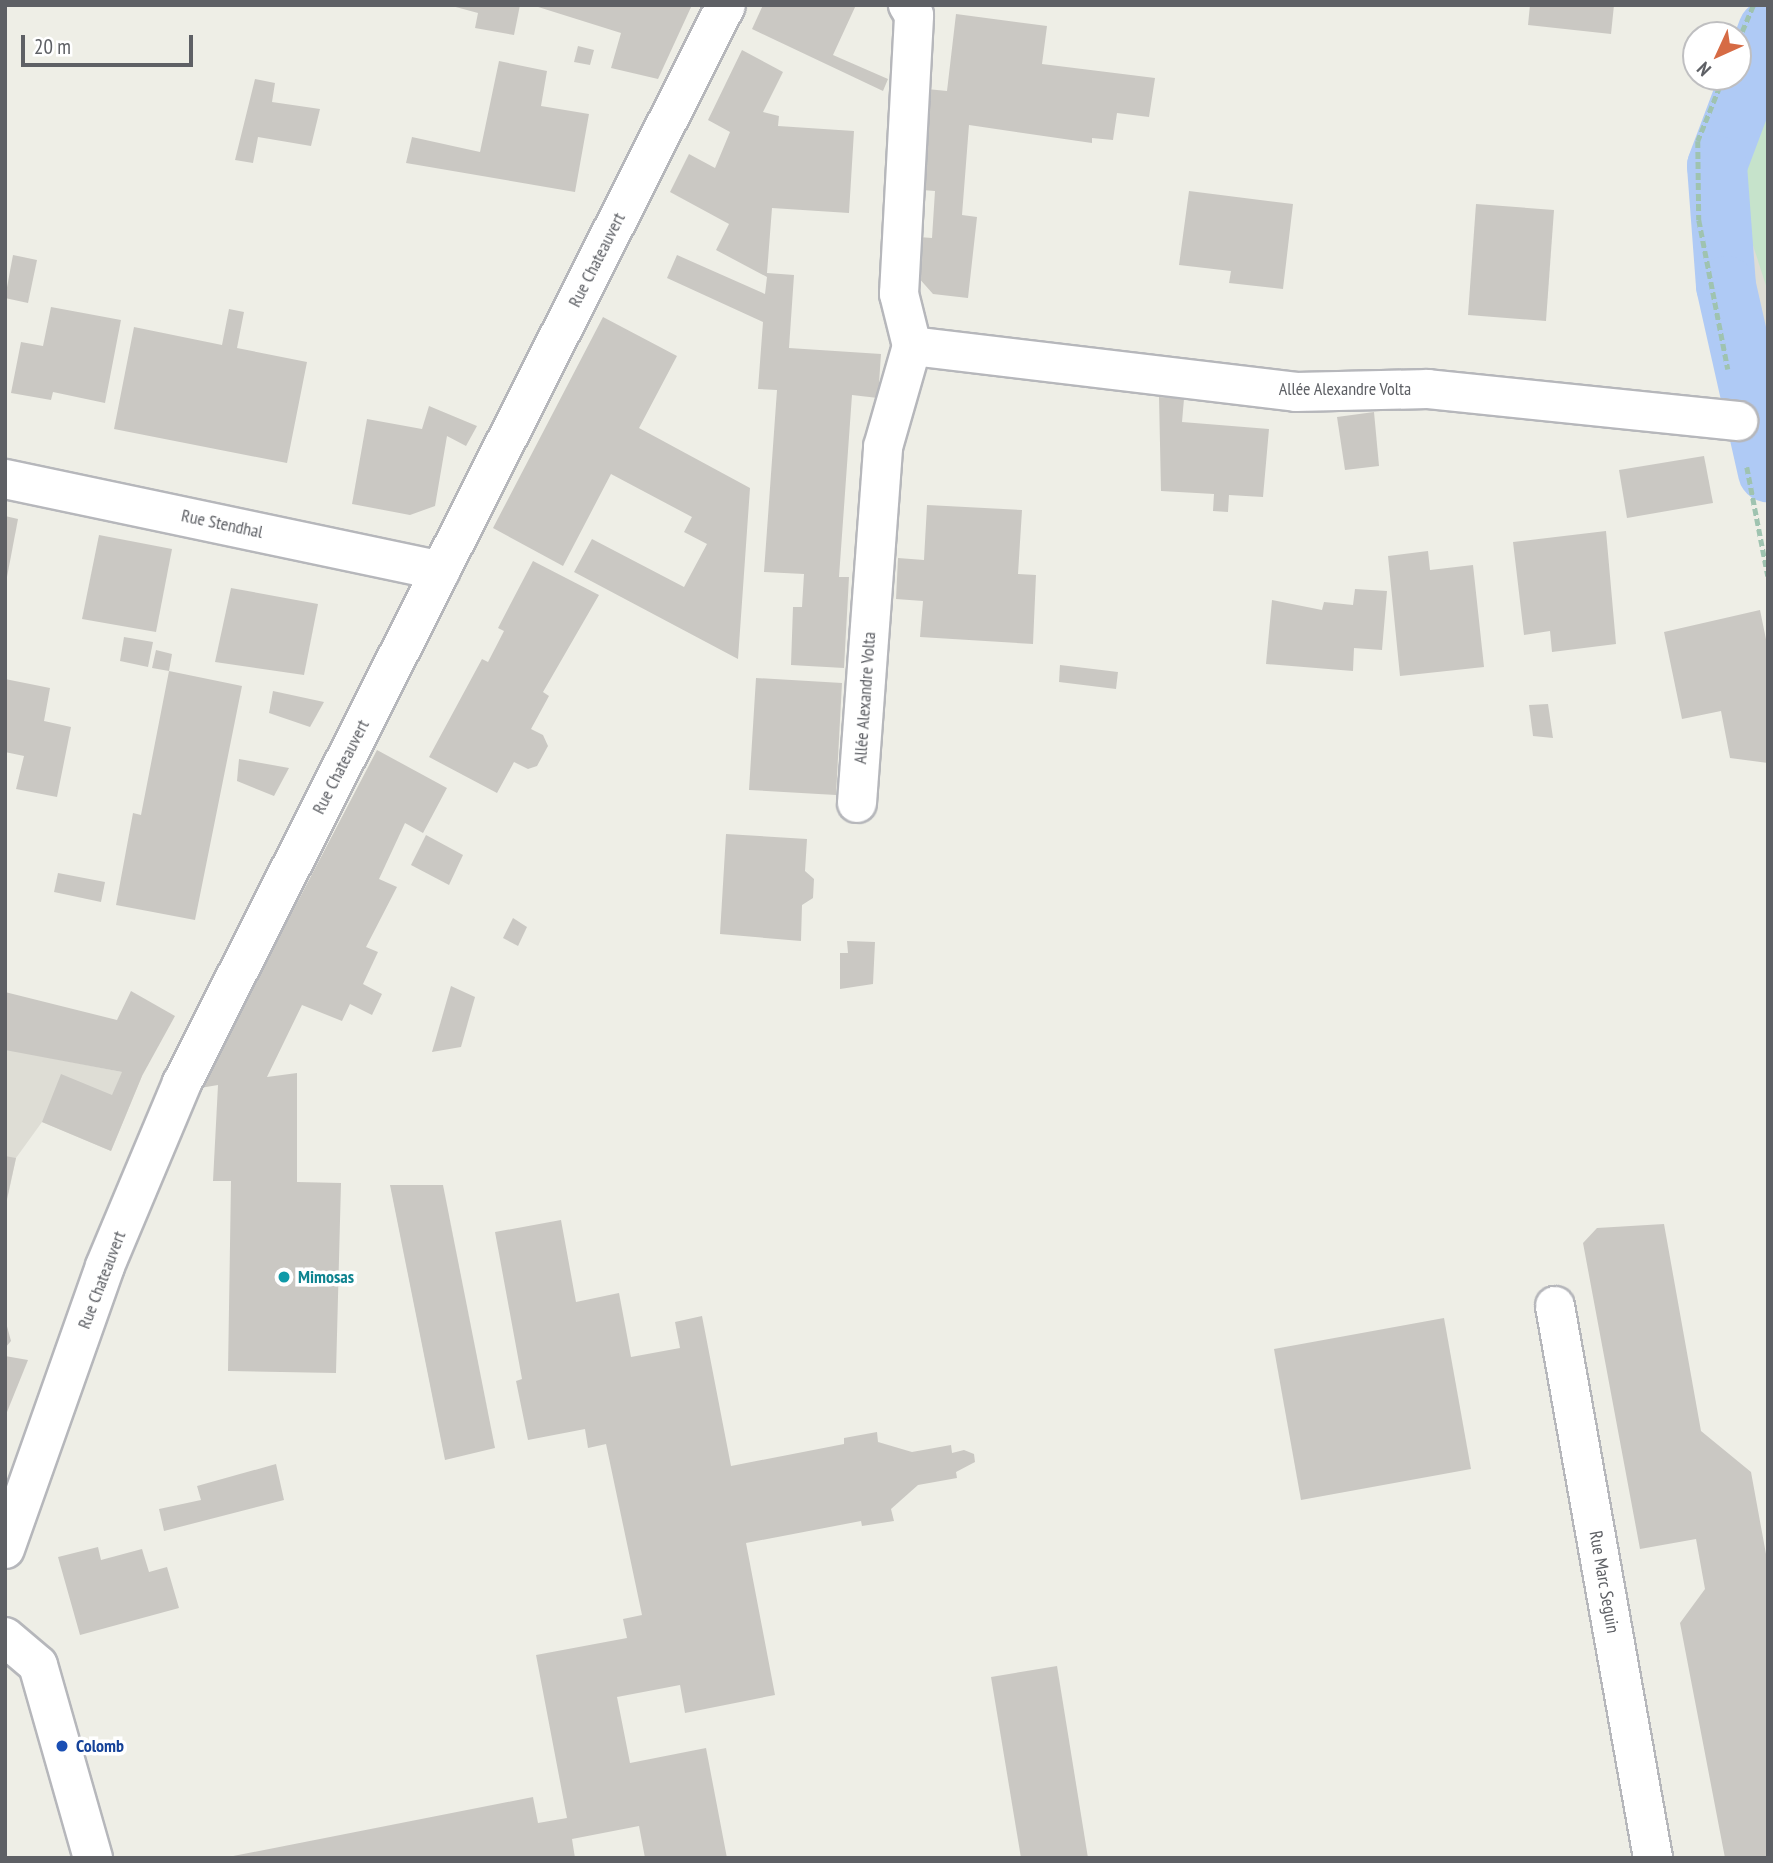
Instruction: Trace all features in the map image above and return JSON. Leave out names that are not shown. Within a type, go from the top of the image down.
[{"type":"street","name":"Rue Chateauvert","points":[[5,1549],[105,1266],[182,1083],[726,5]]},
{"type":"street","points":[[908,5],[914,15],[899,294],[912,346]]},
{"type":"street","name":"Allée Alexandre Volta","points":[[857,803],[883,447],[912,346],[1296,392],[1428,389],[1738,421]]},
{"type":"street","name":"Rue Stendhal","points":[[5,479],[440,571]]},
{"type":"street","name":"Rue Marc Seguin","points":[[1555,1306],[1653,1858]]},
{"type":"street","points":[[5,1637],[38,1665],[93,1858]]},
{"type":"path","points":[[1718,91],[1698,141],[1699,220],[1768,576]]},
{"type":"shaded area","points":[[1768,30],[1768,472],[1726,286],[1717,166],[1745,91],[1752,91],[1752,73]]},
{"type":"shaded area","points":[[5,1049],[142,1076],[111,1151],[42,1122],[16,1158],[5,1210]]},
{"type":"green space","points":[[1768,117],[1768,292],[1717,133]]},
{"type":"building","points":[[520,5],[514,35],[475,28],[478,13],[452,6]]},
{"type":"building","points":[[692,5],[658,79],[611,68],[621,33],[535,6]]},
{"type":"building","points":[[763,5],[856,5],[833,55],[888,79],[883,91],[752,29]]},
{"type":"building","points":[[1530,5],[1614,5],[1611,34],[1528,25]]},
{"type":"building","points":[[956,14],[1047,26],[1042,64],[1155,78],[1149,117],[1117,113],[1113,140],[1092,138],[1092,143],[969,125],[962,215],[977,217],[968,298],[933,294],[917,276],[919,237],[932,238],[935,191],[922,190],[927,89],[947,91]]},
{"type":"building","points":[[578,46],[594,50],[590,65],[574,62]]},
{"type":"building","points":[[742,50],[783,72],[763,112],[779,116],[778,126],[854,131],[849,213],[772,208],[767,273],[794,275],[789,348],[881,354],[878,398],[852,395],[839,577],[849,577],[844,668],[791,665],[793,607],[802,607],[804,574],[764,572],[777,390],[758,389],[763,322],[667,278],[677,255],[765,294],[767,277],[716,250],[729,224],[670,192],[689,154],[715,168],[730,132],[708,120]]},
{"type":"building","points":[[499,61],[547,71],[541,106],[589,114],[575,192],[406,163],[412,137],[480,152]]},
{"type":"building","points":[[255,79],[275,83],[272,102],[320,109],[311,146],[258,137],[253,163],[235,160]]},
{"type":"building","points":[[1189,191],[1293,204],[1283,289],[1229,283],[1231,271],[1179,265]]},
{"type":"building","points":[[1476,204],[1554,210],[1546,321],[1468,315]]},
{"type":"building","points":[[13,255],[37,260],[28,303],[5,298]]},
{"type":"building","points":[[51,307],[121,320],[105,403],[53,392],[51,400],[11,393],[21,342],[43,346]]},
{"type":"building","points":[[229,309],[244,312],[237,348],[307,362],[287,463],[114,429],[134,327],[222,345]]},
{"type":"building","points":[[603,317],[677,356],[639,428],[750,488],[738,659],[574,572],[592,539],[684,587],[707,544],[684,532],[692,517],[611,474],[563,566],[493,528]]},
{"type":"building","points":[[1159,397],[1184,399],[1182,422],[1269,429],[1263,497],[1229,495],[1228,512],[1213,511],[1214,494],[1161,491]]},
{"type":"building","points":[[429,406],[477,426],[466,446],[447,436],[435,506],[410,515],[352,504],[367,419],[422,429]]},
{"type":"building","points":[[1374,412],[1379,466],[1345,470],[1337,417]]},
{"type":"building","points":[[1704,456],[1713,503],[1627,518],[1619,470]]},
{"type":"building","points":[[927,505],[1022,510],[1018,574],[1036,575],[1033,644],[920,637],[923,601],[896,599],[898,558],[924,560]]},
{"type":"building","points":[[5,516],[18,519],[7,577],[5,576]]},
{"type":"building","points":[[1606,531],[1616,644],[1552,652],[1550,631],[1524,635],[1513,542]]},
{"type":"building","points":[[99,535],[172,549],[156,632],[82,619]]},
{"type":"building","points":[[1428,551],[1430,570],[1473,565],[1484,667],[1400,676],[1388,556]]},
{"type":"building","points":[[533,561],[599,595],[543,692],[549,696],[531,729],[543,735],[548,746],[537,766],[528,769],[514,762],[497,793],[429,757],[482,659],[488,662],[504,631],[498,628]]},
{"type":"building","points":[[231,588],[318,604],[304,675],[215,662]]},
{"type":"building","points":[[1355,589],[1387,591],[1382,650],[1354,648],[1353,671],[1266,664],[1272,600],[1322,610],[1324,602],[1353,605]]},
{"type":"building","points":[[1760,610],[1768,649],[1768,763],[1730,758],[1721,711],[1682,719],[1664,632]]},
{"type":"building","points":[[124,637],[153,642],[148,667],[120,661]]},
{"type":"building","points":[[156,650],[172,654],[169,671],[152,668]]},
{"type":"building","points":[[1060,665],[1118,672],[1116,689],[1059,682]]},
{"type":"building","points":[[169,671],[242,686],[195,920],[116,905],[133,813],[141,815]]},
{"type":"building","points":[[756,678],[842,683],[836,795],[749,790]]},
{"type":"building","points":[[5,679],[50,688],[44,721],[71,727],[57,797],[16,789],[24,756],[5,752]]},
{"type":"building","points":[[273,691],[324,702],[310,727],[269,713]]},
{"type":"building","points":[[1548,704],[1553,738],[1533,736],[1529,705]]},
{"type":"building","points":[[377,750],[447,788],[423,833],[405,823],[379,879],[397,887],[366,947],[378,952],[363,984],[382,994],[372,1015],[350,1004],[342,1021],[302,1005],[267,1077],[297,1073],[297,1182],[341,1183],[336,1373],[228,1371],[231,1181],[213,1181],[218,1085],[200,1088]]},
{"type":"building","points":[[239,759],[289,768],[274,796],[237,781]]},
{"type":"building","points":[[726,834],[807,839],[805,871],[814,879],[813,898],[802,905],[801,941],[720,934]]},
{"type":"building","points":[[426,835],[463,855],[449,885],[411,865]]},
{"type":"building","points":[[58,873],[105,882],[101,902],[54,892]]},
{"type":"building","points":[[513,918],[527,927],[518,946],[503,938]]},
{"type":"building","points":[[847,941],[875,942],[873,984],[840,989],[840,953],[848,953]]},
{"type":"building","points":[[451,986],[475,997],[461,1047],[432,1052]]},
{"type":"building","points":[[131,991],[175,1016],[142,1076],[111,1151],[42,1122],[61,1074],[112,1095],[122,1072],[5,1050],[5,992],[117,1020]]},
{"type":"building","points":[[5,1156],[16,1158],[6,1203],[5,1203]]},
{"type":"building","points":[[390,1185],[443,1185],[495,1448],[445,1460]]},
{"type":"building","points":[[561,1220],[576,1302],[619,1293],[631,1357],[680,1348],[675,1322],[702,1316],[731,1466],[844,1444],[844,1438],[877,1432],[878,1442],[912,1452],[951,1445],[952,1453],[964,1450],[974,1454],[975,1462],[956,1472],[957,1478],[918,1485],[891,1509],[894,1521],[862,1526],[861,1521],[746,1543],[775,1695],[685,1713],[680,1685],[617,1697],[630,1763],[706,1748],[727,1858],[645,1858],[639,1826],[572,1839],[575,1858],[223,1858],[533,1797],[538,1823],[567,1818],[536,1655],[627,1638],[623,1619],[642,1615],[606,1444],[588,1448],[585,1429],[528,1440],[516,1381],[522,1379],[495,1232]]},
{"type":"building","points":[[1664,1224],[1701,1431],[1751,1472],[1768,1565],[1768,1858],[1725,1858],[1680,1623],[1705,1589],[1696,1539],[1640,1549],[1583,1243],[1597,1228]]},
{"type":"building","points":[[1444,1318],[1471,1469],[1301,1500],[1274,1349]]},
{"type":"building","points":[[5,1319],[11,1341],[5,1348]]},
{"type":"building","points":[[5,1356],[28,1360],[5,1417]]},
{"type":"building","points":[[276,1464],[284,1500],[164,1531],[159,1509],[201,1500],[197,1486]]},
{"type":"building","points":[[98,1547],[101,1560],[142,1549],[149,1572],[167,1567],[179,1608],[80,1635],[58,1557]]},
{"type":"building","points":[[1057,1666],[1088,1858],[1021,1858],[991,1677]]},
{"type":"waterway","points":[[1768,30],[1717,166],[1726,286],[1768,472]]},
{"type":"place","name":"Mimosas","points":[[284,1277]]},
{"type":"place","name":"Colomb","points":[[62,1746]]}]
